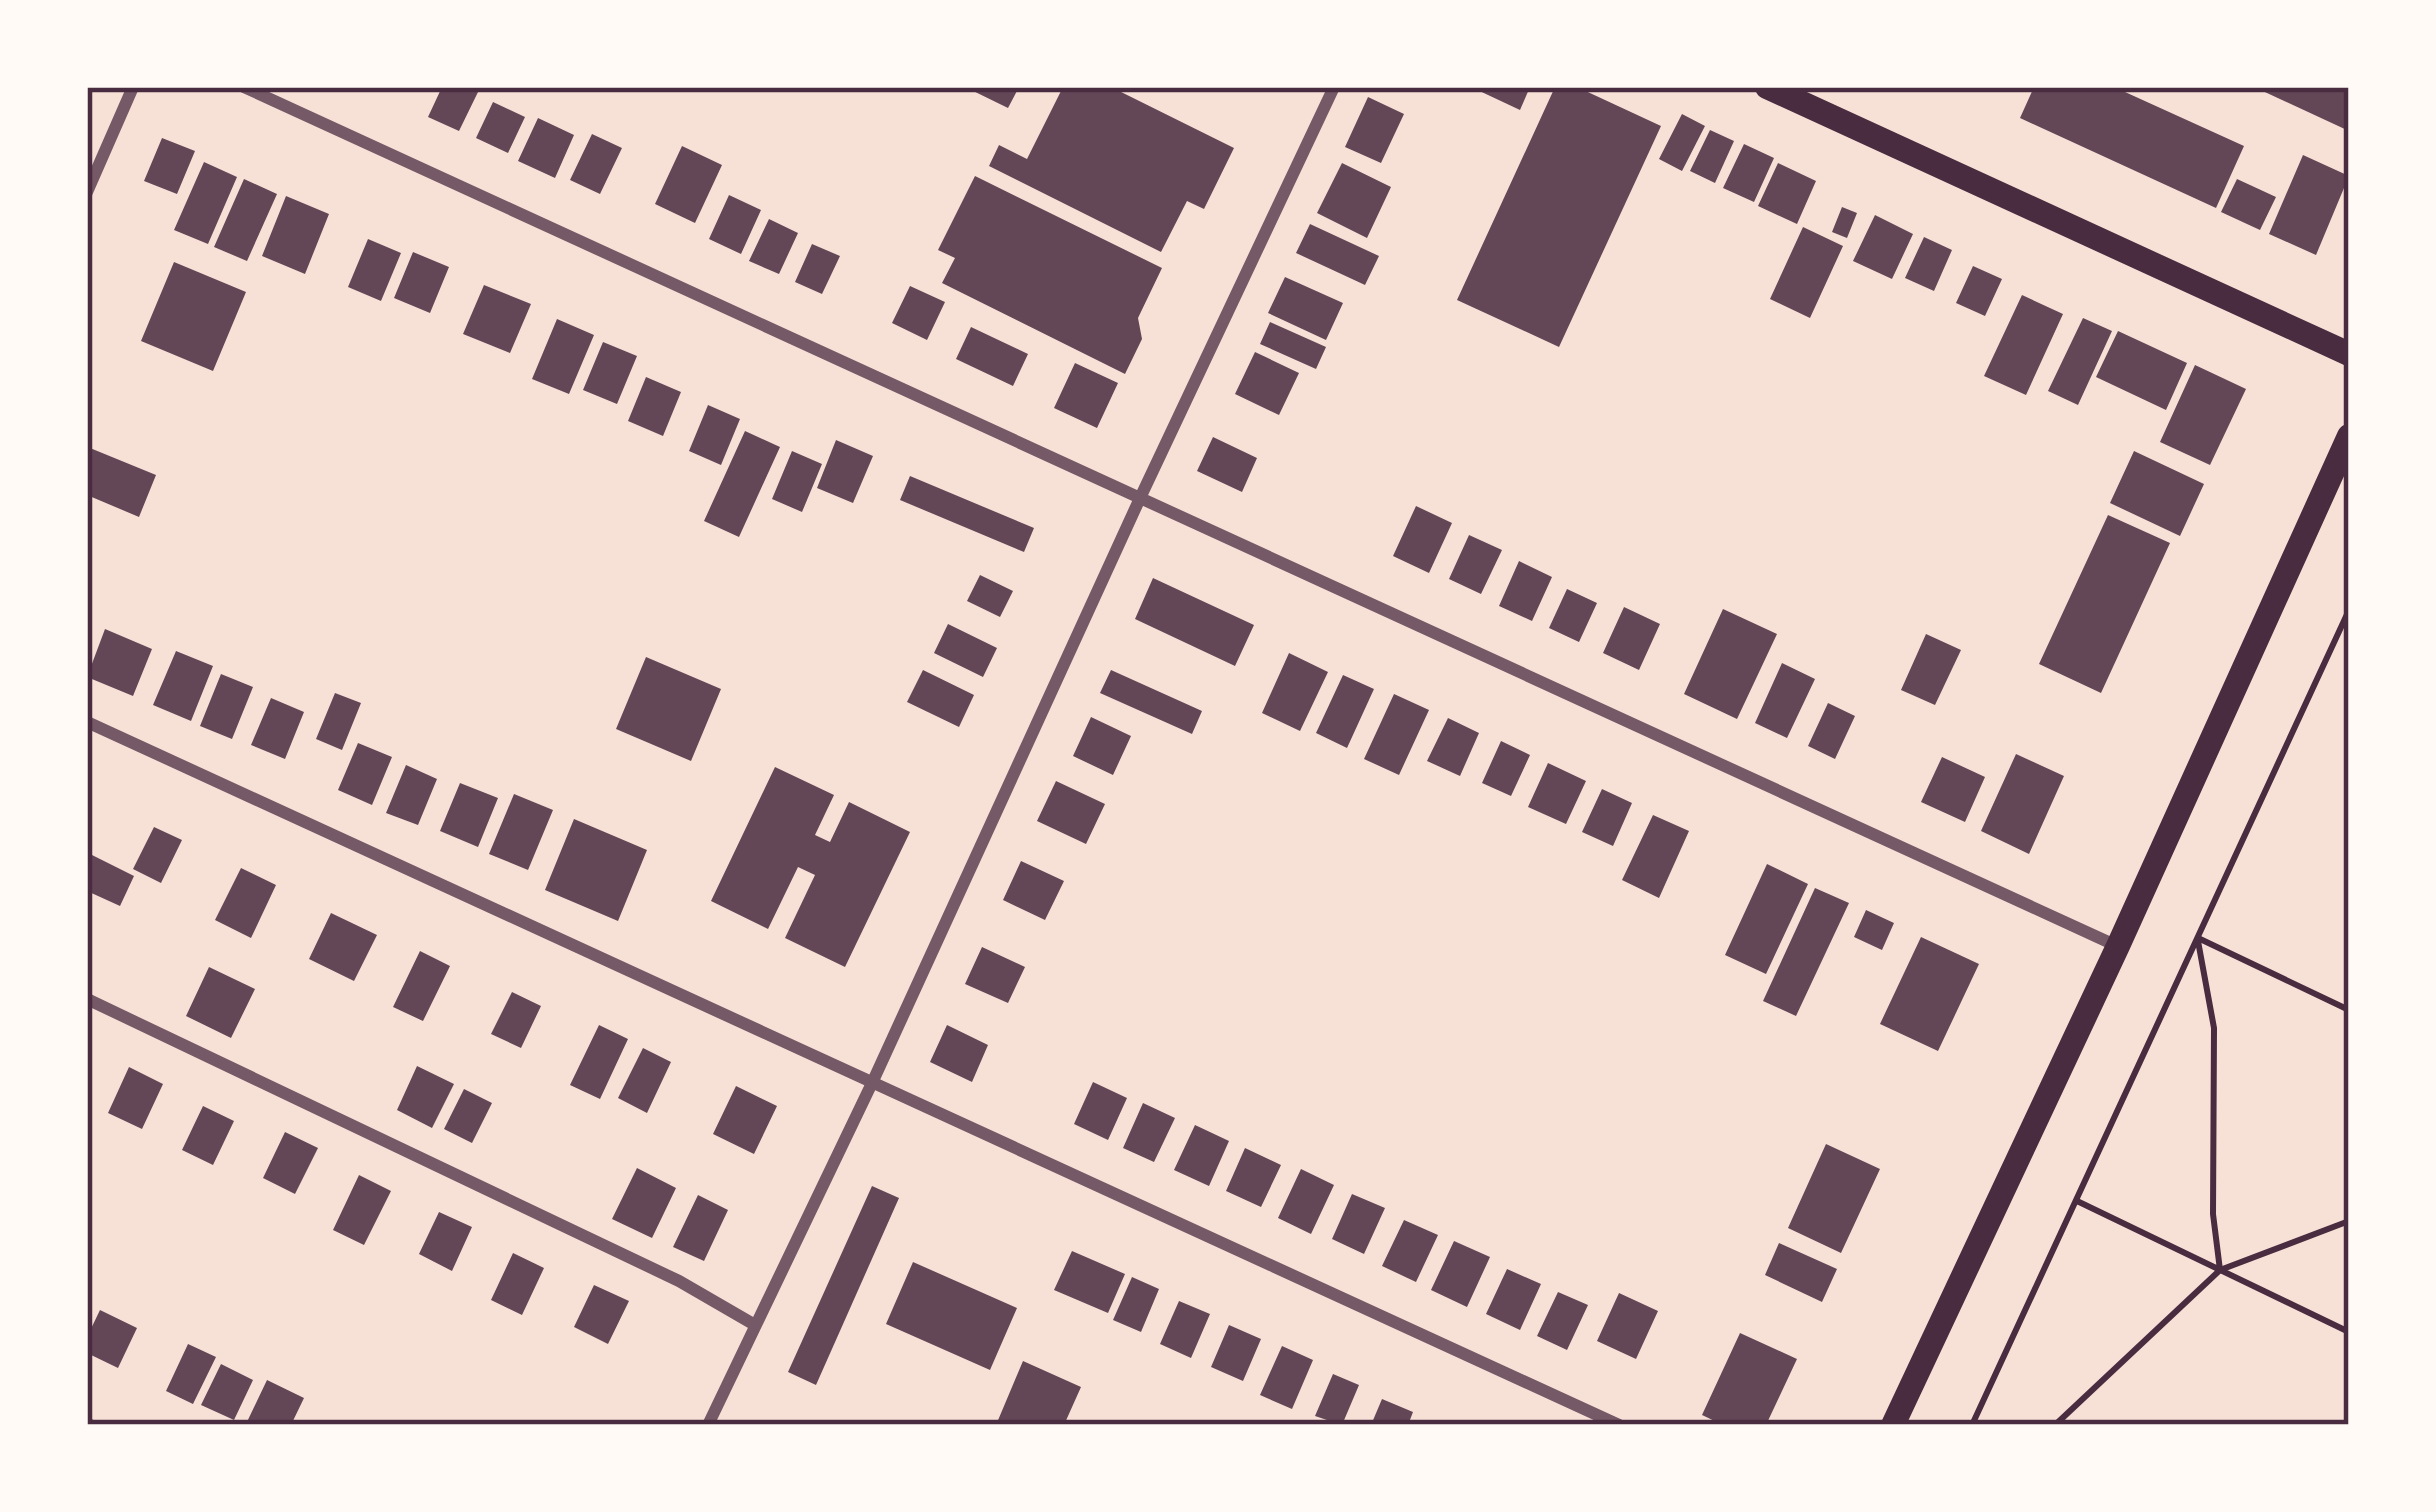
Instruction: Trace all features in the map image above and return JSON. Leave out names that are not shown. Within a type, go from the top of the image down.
[{"type":"main road","points":[[1767,87],[2349,354]]},
{"type":"main road","points":[[1893,1425],[2118,946],[2349,436]]},
{"type":"street","points":[[87,192],[133,87]]},
{"type":"street","points":[[244,87],[2118,946]]},
{"type":"street","points":[[708,1425],[873,1081],[1334,87]]},
{"type":"street","points":[[87,722],[1619,1425]]},
{"type":"street","points":[[87,999],[679,1281],[755,1325]]},
{"type":"path","points":[[1972,1425],[2349,610]]},
{"type":"path","points":[[2198,938],[2349,1010]]},
{"type":"path","points":[[2198,938],[2214,1028],[2213,1214],[2220,1270]]},
{"type":"path","points":[[2076,1200],[2349,1332]]},
{"type":"path","points":[[2054,1425],[2220,1270],[2349,1221]]},
{"type":"building","points":[[442,87],[479,90],[459,131],[428,117]]},
{"type":"building","points":[[965,87],[1019,87],[1008,108]]},
{"type":"building","points":[[1063,87],[1111,87],[1234,148],[1204,209],[1187,201],[1161,252],[989,166],[999,145],[1027,159]]},
{"type":"building","points":[[1471,87],[1530,87],[1520,110]]},
{"type":"building","points":[[1555,87],[1577,87],[1661,126],[1559,347],[1457,300]]},
{"type":"building","points":[[2034,87],[2114,87],[2244,146],[2216,208],[2020,118]]},
{"type":"building","points":[[2254,87],[2349,87],[2349,131]]},
{"type":"building","points":[[1368,97],[1404,114],[1381,163],[1345,147]]},
{"type":"building","points":[[493,102],[525,117],[508,153],[476,138]]},
{"type":"building","points":[[1682,114],[1705,126],[1682,171],[1659,159]]},
{"type":"building","points":[[538,118],[574,135],[555,178],[518,161]]},
{"type":"building","points":[[1710,130],[1734,141],[1715,183],[1690,171]]},
{"type":"building","points":[[592,134],[622,148],[600,194],[570,180]]},
{"type":"building","points":[[162,138],[195,151],[177,194],[144,181]]},
{"type":"building","points":[[1744,144],[1774,158],[1754,202],[1723,188]]},
{"type":"building","points":[[682,146],[722,165],[695,223],[655,204]]},
{"type":"building","points":[[2303,155],[2349,176],[2316,255],[2269,234]]},
{"type":"building","points":[[204,162],[237,177],[208,244],[174,230]]},
{"type":"building","points":[[1342,163],[1391,187],[1367,238],[1317,213]]},
{"type":"building","points":[[1778,163],[1816,181],[1797,224],[1758,206]]},
{"type":"building","points":[[975,176],[1162,268],[1138,318],[1142,339],[1125,374],[942,283],[955,258],[938,250]]},
{"type":"building","points":[[244,179],[277,194],[247,261],[214,247]]},
{"type":"building","points":[[2237,179],[2276,197],[2260,230],[2221,212]]},
{"type":"building","points":[[729,195],[761,210],[741,254],[709,239]]},
{"type":"building","points":[[286,196],[329,214],[305,274],[262,256]]},
{"type":"building","points":[[1842,207],[1857,213],[1847,238],[1832,232]]},
{"type":"building","points":[[1875,215],[1913,234],[1892,279],[1853,261]]},
{"type":"building","points":[[769,219],[798,233],[779,274],[749,261]]},
{"type":"building","points":[[1310,224],[1379,256],[1365,285],[1296,253]]},
{"type":"building","points":[[1803,227],[1843,246],[1810,318],[1770,299]]},
{"type":"building","points":[[1924,237],[1952,250],[1934,291],[1905,278]]},
{"type":"building","points":[[368,239],[401,253],[381,301],[348,287]]},
{"type":"building","points":[[812,244],[840,256],[822,294],[795,282]]},
{"type":"building","points":[[413,252],[449,267],[430,313],[394,298]]},
{"type":"building","points":[[174,262],[246,292],[213,371],[141,341]]},
{"type":"building","points":[[1973,266],[2002,279],[1985,316],[1956,303]]},
{"type":"building","points":[[1285,277],[1343,303],[1326,340],[1268,313]]},
{"type":"building","points":[[484,285],[531,304],[510,353],[463,334]]},
{"type":"building","points":[[910,286],[945,302],[927,340],[892,323]]},
{"type":"building","points":[[2022,295],[2063,314],[2026,395],[1984,376]]},
{"type":"building","points":[[2083,318],[2112,331],[2078,405],[2048,391]]},
{"type":"building","points":[[557,319],[594,335],[569,394],[532,379]]},
{"type":"building","points":[[1270,322],[1326,347],[1316,369],[1260,344]]},
{"type":"building","points":[[971,327],[1028,354],[1013,386],[956,359]]},
{"type":"building","points":[[2118,331],[2187,363],[2166,410],[2096,377]]},
{"type":"building","points":[[603,342],[637,356],[617,404],[583,390]]},
{"type":"building","points":[[1255,352],[1299,373],[1279,415],[1235,394]]},
{"type":"building","points":[[1075,363],[1118,383],[1097,428],[1054,408]]},
{"type":"building","points":[[2195,365],[2246,389],[2210,465],[2160,442]]},
{"type":"building","points":[[646,377],[681,392],[663,436],[628,421]]},
{"type":"building","points":[[708,405],[740,419],[721,465],[689,451]]},
{"type":"building","points":[[745,431],[780,447],[739,537],[704,521]]},
{"type":"building","points":[[1213,437],[1257,458],[1242,492],[1197,471]]},
{"type":"building","points":[[836,440],[873,456],[853,503],[817,488]]},
{"type":"building","points":[[90,448],[156,475],[139,517],[87,495]]},
{"type":"building","points":[[792,451],[822,464],[802,512],[772,499]]},
{"type":"building","points":[[2134,451],[2204,484],[2180,536],[2110,503]]},
{"type":"building","points":[[910,476],[1034,528],[1024,552],[900,500]]},
{"type":"building","points":[[1416,506],[1452,523],[1429,573],[1393,556]]},
{"type":"building","points":[[2108,515],[2170,543],[2101,693],[2039,664]]},
{"type":"building","points":[[1469,535],[1502,550],[1481,594],[1449,579]]},
{"type":"building","points":[[1519,561],[1552,577],[1532,621],[1499,606]]},
{"type":"building","points":[[980,575],[1013,591],[1000,617],[967,601]]},
{"type":"building","points":[[1153,578],[1254,625],[1235,666],[1135,619]]},
{"type":"building","points":[[1567,589],[1597,603],[1579,642],[1549,628]]},
{"type":"building","points":[[1624,607],[1660,624],[1639,670],[1603,653]]},
{"type":"building","points":[[1723,609],[1777,634],[1737,719],[1684,694]]},
{"type":"building","points":[[948,624],[997,648],[983,677],[934,653]]},
{"type":"building","points":[[105,629],[152,649],[133,696],[87,677]]},
{"type":"building","points":[[1926,634],[1961,650],[1935,705],[1901,690]]},
{"type":"building","points":[[176,651],[213,666],[191,721],[153,705]]},
{"type":"building","points":[[1289,653],[1328,672],[1300,731],[1262,713]]},
{"type":"building","points":[[646,657],[721,689],[691,761],[616,729]]},
{"type":"building","points":[[1782,663],[1815,679],[1787,738],[1755,723]]},
{"type":"building","points":[[923,670],[974,695],[959,727],[907,702]]},
{"type":"building","points":[[1111,670],[1202,711],[1192,734],[1100,693]]},
{"type":"building","points":[[221,674],[253,687],[232,739],[200,726]]},
{"type":"building","points":[[1343,675],[1374,689],[1347,748],[1316,733]]},
{"type":"building","points":[[335,693],[361,703],[342,750],[316,739]]},
{"type":"building","points":[[1394,694],[1429,710],[1399,775],[1364,759]]},
{"type":"building","points":[[271,698],[304,712],[285,759],[251,745]]},
{"type":"building","points":[[1828,703],[1855,716],[1835,759],[1808,746]]},
{"type":"building","points":[[1091,717],[1131,736],[1113,775],[1073,756]]},
{"type":"building","points":[[1448,718],[1479,733],[1460,776],[1427,761]]},
{"type":"building","points":[[1501,741],[1530,755],[1511,796],[1482,783]]},
{"type":"building","points":[[358,743],[392,757],[372,805],[338,790]]},
{"type":"building","points":[[2016,754],[2064,776],[2029,854],[1981,831]]},
{"type":"building","points":[[1942,757],[1985,777],[1965,822],[1921,802]]},
{"type":"building","points":[[1548,763],[1586,781],[1566,824],[1528,807]]},
{"type":"building","points":[[406,765],[437,779],[418,825],[386,813]]},
{"type":"building","points":[[775,767],[834,795],[815,835],[830,842],[849,802],[910,832],[845,967],[785,938],[815,875],[798,867],[768,929],[711,901]]},
{"type":"building","points":[[1056,781],[1105,804],[1086,844],[1037,821]]},
{"type":"building","points":[[460,783],[498,798],[478,847],[440,831]]},
{"type":"building","points":[[1602,789],[1632,803],[1613,846],[1582,832]]},
{"type":"building","points":[[514,794],[553,810],[528,870],[489,854]]},
{"type":"building","points":[[1653,815],[1689,831],[1659,898],[1622,880]]},
{"type":"building","points":[[574,819],[647,850],[618,921],[545,890]]},
{"type":"building","points":[[154,827],[182,840],[161,883],[133,869]]},
{"type":"building","points":[[92,855],[134,876],[120,906],[87,891]]},
{"type":"building","points":[[1021,861],[1064,881],[1045,920],[1003,900]]},
{"type":"building","points":[[1767,864],[1808,884],[1766,974],[1725,955]]},
{"type":"building","points":[[241,868],[276,885],[251,938],[215,920]]},
{"type":"building","points":[[1815,888],[1849,903],[1796,1016],[1763,1001]]},
{"type":"building","points":[[1866,910],[1894,923],[1882,950],[1854,937]]},
{"type":"building","points":[[331,913],[377,935],[354,981],[309,959]]},
{"type":"building","points":[[1921,937],[1979,964],[1938,1051],[1880,1024]]},
{"type":"building","points":[[982,947],[1025,967],[1008,1003],[965,984]]},
{"type":"building","points":[[420,951],[450,966],[423,1021],[393,1007]]},
{"type":"building","points":[[209,967],[255,989],[231,1038],[186,1016]]},
{"type":"building","points":[[512,992],[541,1006],[521,1048],[491,1034]]},
{"type":"building","points":[[599,1025],[628,1039],[600,1099],[570,1085]]},
{"type":"building","points":[[947,1025],[988,1045],[972,1082],[930,1062]]},
{"type":"building","points":[[643,1048],[671,1062],[647,1113],[618,1098]]},
{"type":"building","points":[[417,1066],[454,1084],[432,1128],[397,1110]]},
{"type":"building","points":[[129,1067],[163,1084],[142,1129],[108,1113]]},
{"type":"building","points":[[1093,1082],[1127,1098],[1108,1140],[1074,1124]]},
{"type":"building","points":[[736,1086],[777,1106],[754,1154],[713,1134]]},
{"type":"building","points":[[464,1089],[492,1103],[472,1143],[444,1129]]},
{"type":"building","points":[[1143,1103],[1175,1118],[1154,1162],[1123,1148]]},
{"type":"building","points":[[203,1106],[234,1121],[213,1165],[182,1150]]},
{"type":"building","points":[[1195,1125],[1229,1141],[1209,1186],[1174,1170]]},
{"type":"building","points":[[285,1132],[318,1148],[295,1194],[263,1178]]},
{"type":"building","points":[[1826,1144],[1880,1169],[1841,1253],[1788,1228]]},
{"type":"building","points":[[1245,1148],[1281,1165],[1261,1207],[1226,1191]]},
{"type":"building","points":[[637,1168],[676,1188],[652,1238],[612,1219]]},
{"type":"building","points":[[1301,1169],[1334,1185],[1311,1234],[1278,1218]]},
{"type":"building","points":[[359,1175],[391,1191],[364,1245],[333,1230]]},
{"type":"building","points":[[872,1186],[899,1198],[816,1385],[788,1372]]},
{"type":"building","points":[[1352,1194],[1385,1208],[1364,1254],[1332,1239]]},
{"type":"building","points":[[698,1195],[728,1210],[704,1261],[673,1247]]},
{"type":"building","points":[[439,1212],[472,1227],[452,1271],[419,1254]]},
{"type":"building","points":[[1404,1220],[1438,1235],[1416,1282],[1382,1266]]},
{"type":"building","points":[[1454,1241],[1490,1257],[1467,1307],[1431,1290]]},
{"type":"building","points":[[1779,1243],[1837,1269],[1822,1302],[1765,1275]]},
{"type":"building","points":[[1072,1251],[1125,1274],[1108,1313],[1054,1290]]},
{"type":"building","points":[[513,1253],[544,1268],[522,1315],[491,1300]]},
{"type":"building","points":[[913,1262],[1017,1308],[990,1370],[886,1324]]},
{"type":"building","points":[[1507,1269],[1541,1284],[1520,1330],[1486,1314]]},
{"type":"building","points":[[1132,1277],[1159,1289],[1141,1332],[1113,1320]]},
{"type":"building","points":[[594,1285],[629,1301],[608,1344],[574,1327]]},
{"type":"building","points":[[1558,1292],[1588,1305],[1567,1350],[1537,1336]]},
{"type":"building","points":[[1619,1293],[1658,1311],[1636,1359],[1597,1341]]},
{"type":"building","points":[[1179,1301],[1210,1314],[1191,1358],[1160,1344]]},
{"type":"building","points":[[100,1310],[137,1328],[118,1368],[87,1353],[87,1337]]},
{"type":"building","points":[[1229,1325],[1261,1339],[1243,1381],[1211,1367]]},
{"type":"building","points":[[1740,1333],[1797,1359],[1766,1425],[1723,1425],[1702,1415]]},
{"type":"building","points":[[188,1344],[216,1357],[193,1404],[166,1391]]},
{"type":"building","points":[[1282,1346],[1313,1360],[1292,1409],[1260,1395]]},
{"type":"building","points":[[1023,1361],[1081,1387],[1064,1425],[996,1425]]},
{"type":"building","points":[[221,1364],[253,1380],[234,1420],[201,1405]]},
{"type":"building","points":[[1333,1374],[1359,1385],[1342,1425],[1315,1416]]},
{"type":"building","points":[[267,1380],[304,1398],[291,1425],[246,1424]]},
{"type":"building","points":[[1382,1399],[1413,1412],[1408,1425],[1371,1425]]}]
